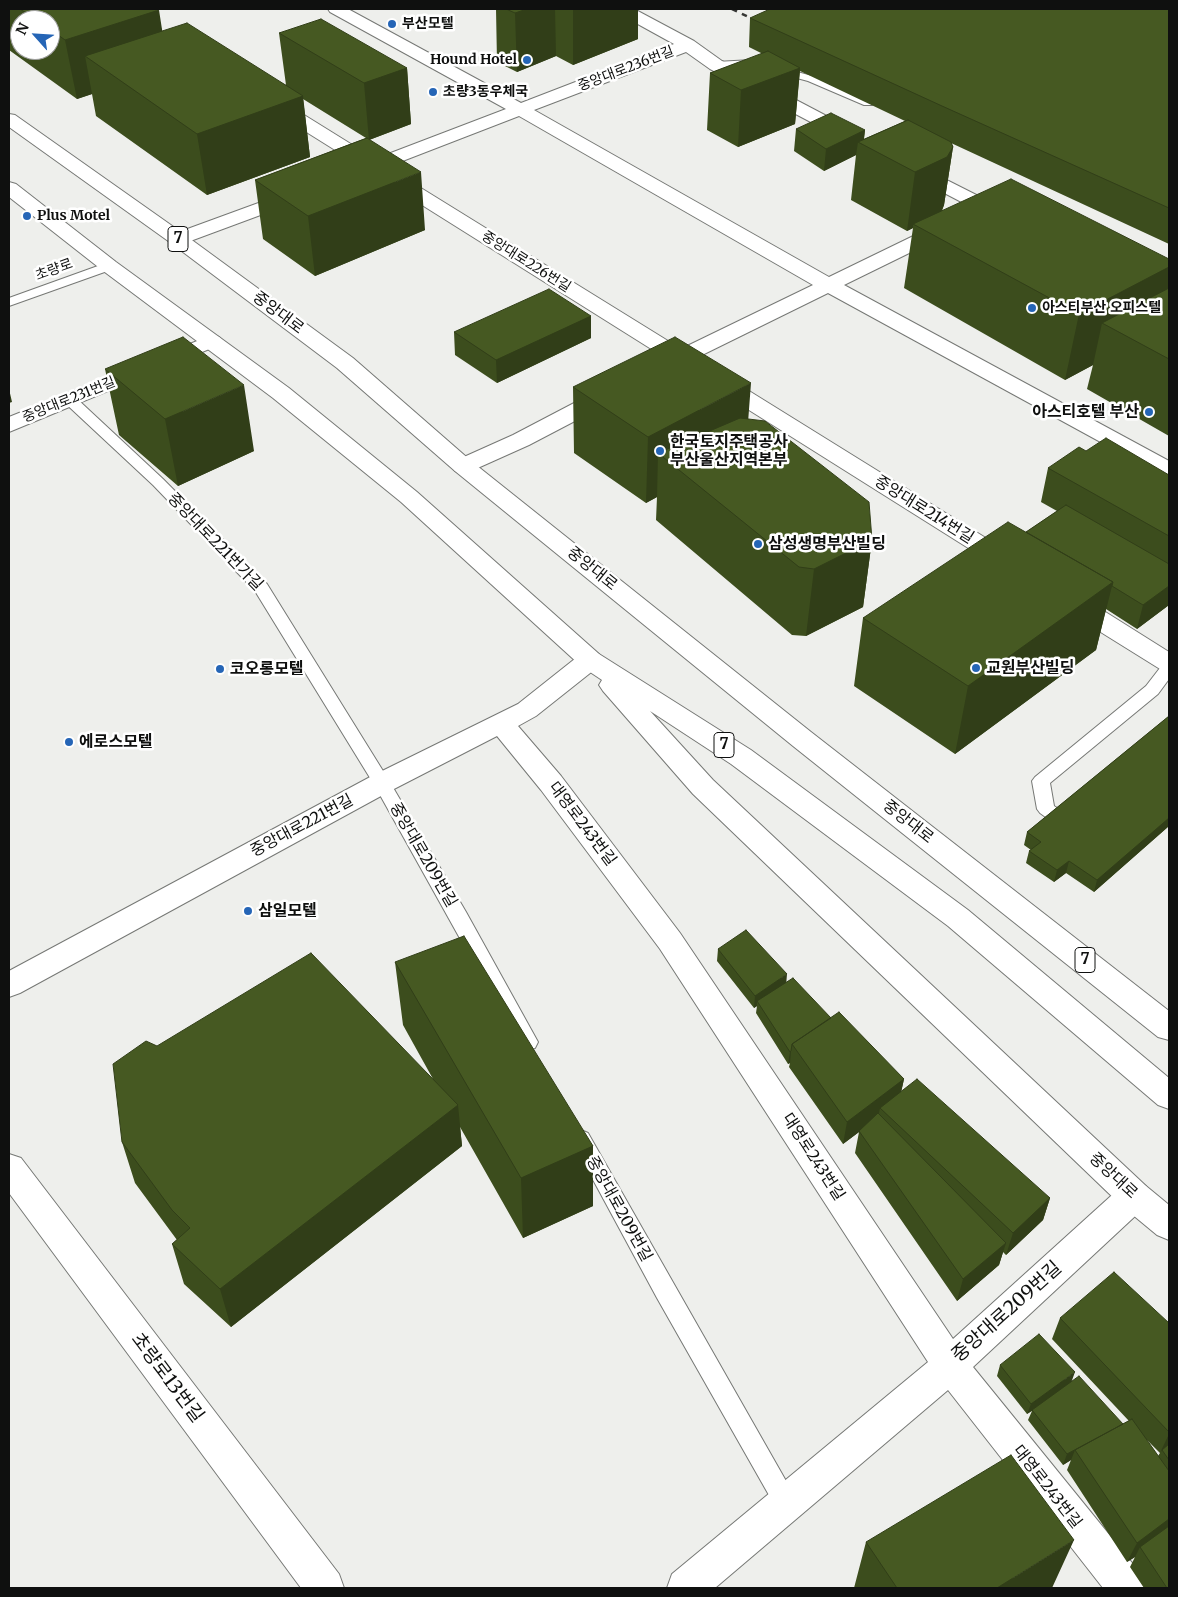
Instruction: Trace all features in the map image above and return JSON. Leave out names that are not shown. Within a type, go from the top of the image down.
[{"type":"street","points":[[336,9],[521,110],[828,284],[1169,470]]},
{"type":"street","name":"중앙대로236번길","points":[[622,9],[688,46]]},
{"type":"street","points":[[688,46],[716,65],[865,144]]},
{"type":"street","name":"중앙대로236번길","points":[[346,176],[688,46]]},
{"type":"street","points":[[256,93],[373,166]]},
{"type":"street","name":"중앙대로","points":[[9,118],[178,239],[345,363],[463,466],[802,739],[1169,1028]]},
{"type":"street","points":[[900,162],[973,215],[1014,222]]},
{"type":"street","name":"중앙대로226번길","points":[[373,166],[680,357]]},
{"type":"street","name":"중앙대로","points":[[9,188],[109,266],[281,393],[409,497],[590,660],[703,786],[1134,1196],[1169,1225]]},
{"type":"street","points":[[178,239],[311,190]]},
{"type":"street","points":[[463,466],[520,440],[680,357],[828,284],[973,215]]},
{"type":"street","name":"중앙대로231번길","points":[[9,425],[212,342]]},
{"type":"street","name":"중앙대로214번길","points":[[680,357],[1027,575]]},
{"type":"street","points":[[1053,591],[1169,663]]},
{"type":"street","name":"중앙대로","points":[[590,660],[741,756],[958,918],[1169,1096]]},
{"type":"street","name":"중앙대로221번길","points":[[9,985],[382,783],[527,710],[590,660]]},
{"type":"street","name":"대영로243번길","points":[[501,724],[551,783],[670,940],[950,1365],[1127,1588]]},
{"type":"street","name":"초량로13번길","points":[[9,1168],[325,1588]]},
{"type":"street","name":"중앙대로209번길","points":[[686,1588],[950,1365],[1134,1196]]},
{"type":"lane","points":[[716,65],[752,64],[812,79],[880,108]]},
{"type":"lane","name":"초량로","points":[[9,302],[109,266]]},
{"type":"lane","name":"중앙대로221번가길","points":[[70,400],[158,482],[261,588],[382,783]]},
{"type":"lane","points":[[1090,829],[1072,827],[1046,809],[1041,781],[1152,690],[1169,668]]},
{"type":"lane","name":"중앙대로209번길","points":[[382,783],[536,1056]]},
{"type":"lane","name":"중앙대로209번길","points":[[574,1126],[664,1291],[786,1503]]},
{"type":"building","points":[[20,9],[159,10],[65,40],[60,36],[60,10]]},
{"type":"building","points":[[506,9],[527,9],[515,13]]},
{"type":"building","points":[[770,9],[1169,9],[1169,208],[750,18]]},
{"type":"building","points":[[321,19],[407,68],[364,83],[279,33]]},
{"type":"building","points":[[187,23],[303,96],[197,134],[85,56]]},
{"type":"building","points":[[768,51],[800,68],[741,90],[710,73]]},
{"type":"building","points":[[831,113],[865,130],[826,149],[796,129]]},
{"type":"building","points":[[908,120],[951,142],[953,147],[947,157],[915,172],[858,142]]},
{"type":"building","points":[[367,138],[421,172],[308,216],[255,180]]},
{"type":"building","points":[[1011,179],[1169,259],[1169,267],[1079,314],[913,224]]},
{"type":"building","points":[[1169,288],[1169,359],[1102,323]]},
{"type":"building","points":[[549,289],[591,316],[496,360],[454,332]]},
{"type":"building","points":[[183,337],[244,385],[165,419],[105,369]]},
{"type":"building","points":[[675,337],[751,383],[648,437],[573,387]]},
{"type":"building","points":[[740,418],[765,421],[869,502],[872,540],[814,569],[799,567],[658,453]]},
{"type":"building","points":[[1106,438],[1169,475],[1169,536],[1048,468],[1079,447],[1086,451]]},
{"type":"building","points":[[1066,505],[1169,564],[1169,586],[1143,605],[1112,586],[1113,582],[1026,532]]},
{"type":"building","points":[[1008,522],[1113,582],[968,686],[863,618]]},
{"type":"building","points":[[1169,716],[1169,818],[1097,880],[1069,861],[1057,870],[1029,851],[1041,842],[1027,832]]},
{"type":"building","points":[[746,930],[787,974],[755,996],[718,949]]},
{"type":"building","points":[[464,936],[593,1146],[521,1178],[395,962]]},
{"type":"building","points":[[311,953],[458,1105],[220,1289],[172,1244],[190,1228],[172,1210],[122,1142],[113,1064],[146,1041],[157,1046]]},
{"type":"building","points":[[793,978],[831,1018],[792,1044],[790,1052],[757,1001]]},
{"type":"building","points":[[839,1012],[904,1079],[847,1122],[792,1044]]},
{"type":"building","points":[[917,1079],[1050,1198],[1013,1233],[880,1108]]},
{"type":"building","points":[[878,1113],[1006,1243],[963,1279],[859,1131]]},
{"type":"building","points":[[1114,1272],[1169,1323],[1169,1432],[1060,1318]]},
{"type":"building","points":[[1039,1334],[1075,1372],[1031,1404],[1000,1365]]},
{"type":"building","points":[[1079,1376],[1123,1424],[1067,1454],[1032,1410]]},
{"type":"building","points":[[1132,1419],[1169,1471],[1169,1519],[1137,1543],[1075,1450]]},
{"type":"building","points":[[1169,1444],[1169,1460],[1162,1450]]},
{"type":"building","points":[[1011,1455],[1074,1540],[997,1588],[897,1588],[866,1542]]},
{"type":"building","points":[[1169,1526],[1169,1588],[1167,1588],[1140,1547]]},
{"type":"railway","points":[[732,9],[763,24]]},
{"type":"place","name":"부산모텔","points":[[392,24]]},
{"type":"place","name":"Hound Hotel","points":[[527,60]]},
{"type":"place","name":"초량3동우체국","points":[[433,92]]},
{"type":"place","name":"Plus Motel","points":[[27,216]]},
{"type":"place","name":"아스티부산 오피스텔","points":[[1032,308]]},
{"type":"place","name":"아스티호텔 부산","points":[[1149,412]]},
{"type":"place","name":"한국토지주택공사 부산울산지역본부","points":[[660,451]]},
{"type":"place","name":"삼성생명부산빌딩","points":[[758,544]]},
{"type":"place","name":"교원부산빌딩","points":[[976,668]]},
{"type":"place","name":"코오롱모텔","points":[[220,669]]},
{"type":"place","name":"에로스모텔","points":[[69,742]]},
{"type":"place","name":"삼일모텔","points":[[248,911]]}]
